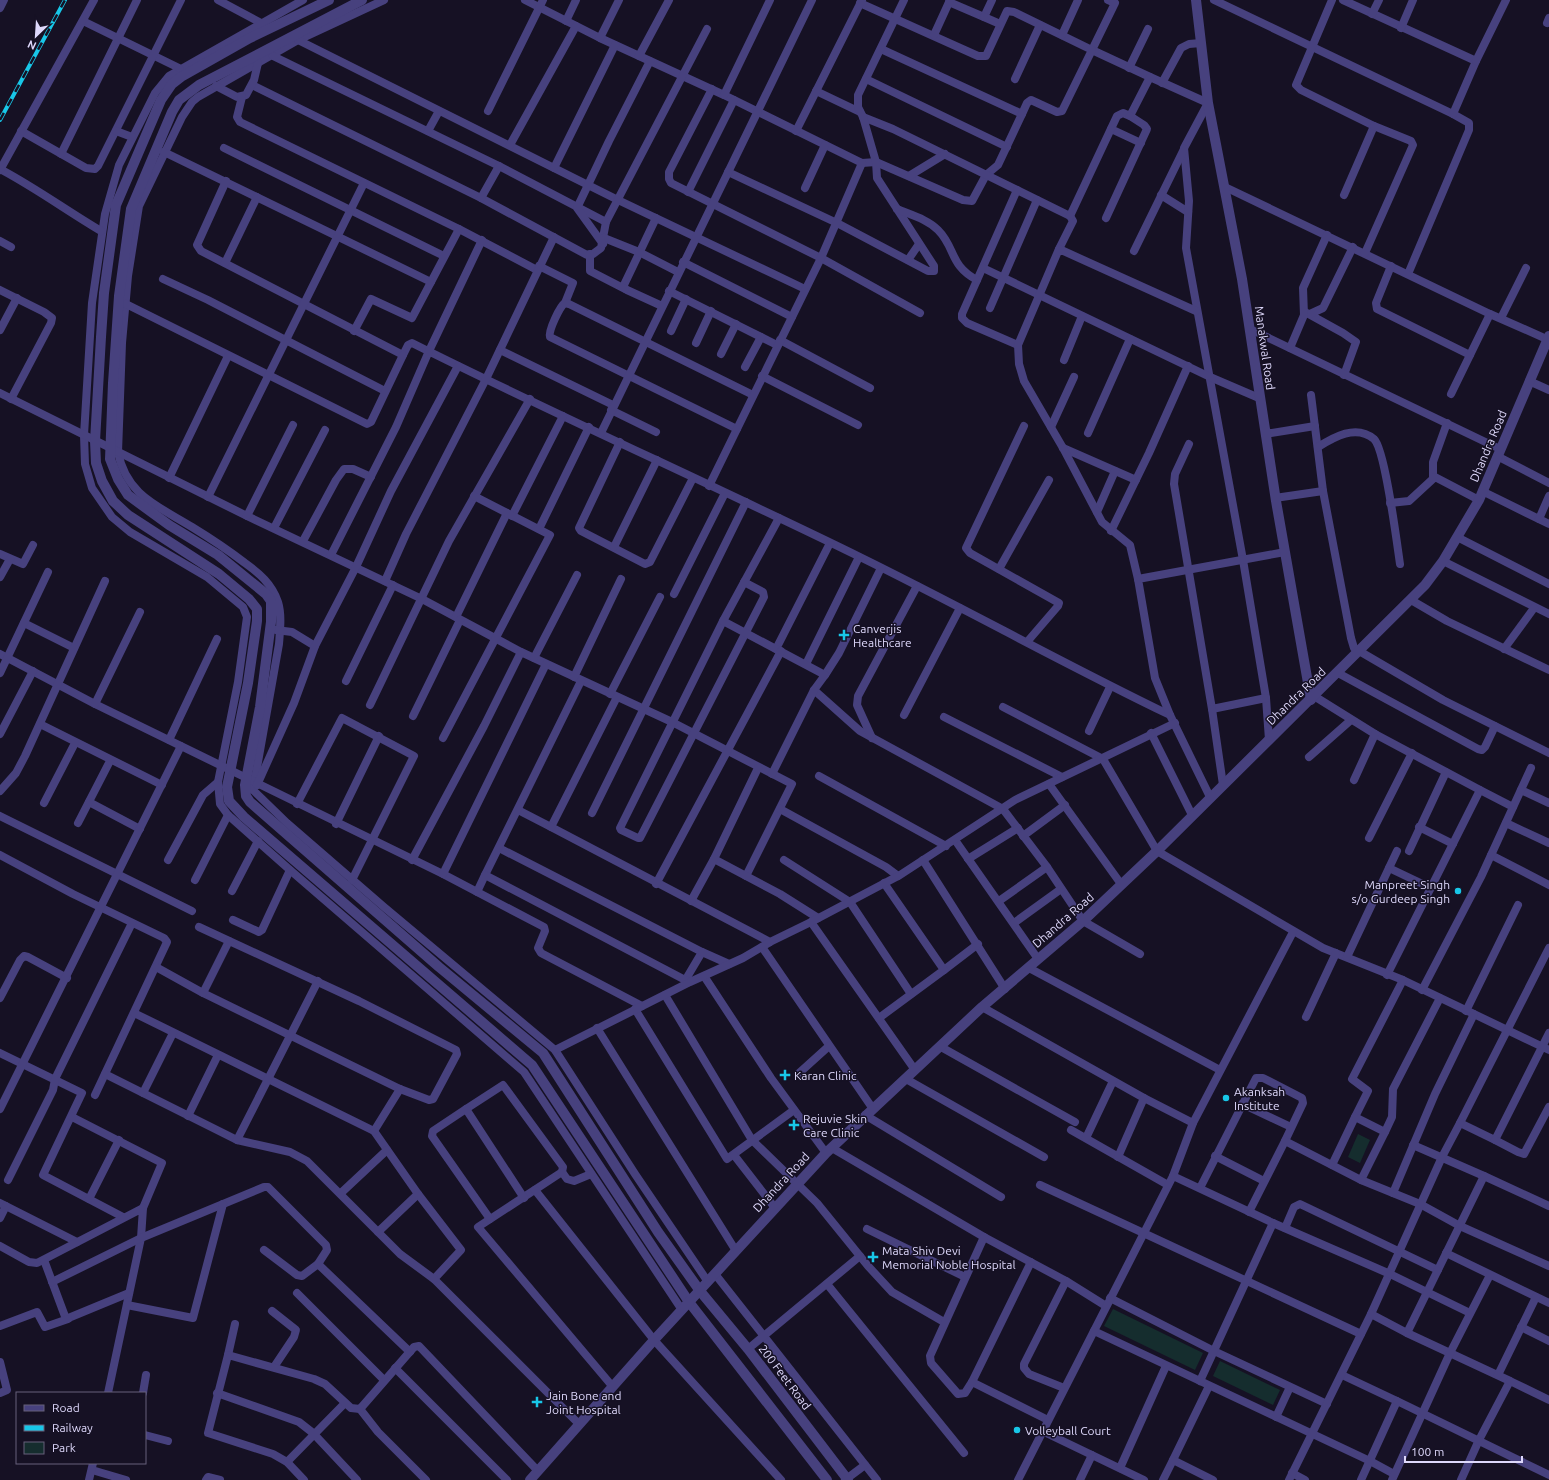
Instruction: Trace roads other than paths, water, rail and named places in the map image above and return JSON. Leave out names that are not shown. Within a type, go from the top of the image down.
[{"type":"street","points":[[0,8],[4,0]]},
{"type":"street","points":[[94,0],[0,170],[37,189],[65,209],[101,231]]},
{"type":"street","points":[[61,154],[137,0]]},
{"type":"street","points":[[21,131],[86,168],[95,169],[116,131],[181,0]]},
{"type":"street","points":[[218,0],[261,23]]},
{"type":"street","points":[[303,0],[288,3],[261,23],[179,68],[169,76],[155,93],[119,165],[110,189],[101,231],[92,303],[84,435],[85,464],[92,488],[112,517],[130,532],[207,577],[243,607],[247,617],[225,769],[229,801],[235,808],[367,924],[523,1056],[535,1069],[686,1306]]},
{"type":"street","points":[[168,860],[203,794],[218,782],[225,769],[248,683],[257,621],[257,609],[249,599],[219,574],[128,515],[113,501],[102,481],[96,463],[96,441],[104,293],[116,205],[161,100],[172,84],[181,77],[250,38],[329,0]]},
{"type":"street","name":"200 Feet Road","points":[[362,0],[199,85],[179,100],[172,112],[131,208],[118,296],[114,450],[110,459],[118,479],[128,494],[169,525],[218,555],[266,594],[271,601],[275,630],[260,707],[252,782],[246,796],[250,802],[439,966],[543,1053],[658,1232],[700,1291],[748,1349],[847,1480]]},
{"type":"street","points":[[114,450],[122,343],[139,206],[182,117],[192,102],[216,86],[258,62],[273,56],[298,40],[384,0]]},
{"type":"street","points":[[525,0],[541,4],[566,21],[600,38],[712,89],[862,163],[876,162],[968,202],[975,198],[986,175],[998,165],[1027,103],[1031,100],[1057,112],[1062,111],[1092,50],[1113,1]]},
{"type":"street","points":[[566,21],[576,0]]},
{"type":"street","points":[[600,38],[619,0]]},
{"type":"street","points":[[639,56],[669,0]]},
{"type":"street","points":[[724,95],[770,0]]},
{"type":"street","points":[[600,433],[812,0]]},
{"type":"street","points":[[728,172],[837,223],[928,271],[934,271],[934,266],[878,178],[876,162],[857,100],[904,0]]},
{"type":"street","points":[[984,17],[992,0]]},
{"type":"street","points":[[1062,35],[1078,0]]},
{"type":"street","name":"Manakwal Road","points":[[1196,0],[1208,103],[1225,187],[1250,329],[1275,498],[1313,698]]},
{"type":"street","points":[[1214,0],[1453,114],[1468,123],[1469,130],[1408,274]]},
{"type":"street","points":[[1332,0],[1311,46],[1296,85],[1302,90],[1372,123],[1374,126],[1411,141],[1413,145],[1365,253]]},
{"type":"street","points":[[1343,0],[1401,28],[1476,61]]},
{"type":"street","points":[[1372,14],[1379,0]]},
{"type":"street","points":[[1401,28],[1413,0]]},
{"type":"street","points":[[1453,114],[1476,61],[1506,0]]},
{"type":"street","points":[[796,130],[861,1],[983,57],[988,52],[1007,11],[1010,11],[1129,68],[1208,103],[1184,148],[1134,251]]},
{"type":"street","points":[[934,35],[950,1],[1000,24]]},
{"type":"street","points":[[488,111],[541,4]]},
{"type":"street","points":[[83,20],[179,68]]},
{"type":"street","points":[[1015,79],[1040,25]]},
{"type":"street","points":[[510,145],[576,26]]},
{"type":"street","points":[[252,85],[481,198],[587,255],[597,252],[603,241],[606,222],[684,77],[707,29]]},
{"type":"street","points":[[1129,68],[1148,29]]},
{"type":"street","points":[[298,40],[618,200],[804,289]]},
{"type":"street","points":[[1162,83],[1181,48],[1189,44],[1201,43]]},
{"type":"street","points":[[554,168],[615,45]]},
{"type":"street","points":[[881,49],[1022,114]]},
{"type":"street","points":[[273,56],[499,166],[606,222]]},
{"type":"street","points":[[577,208],[650,61]]},
{"type":"street","points":[[216,86],[231,96],[242,97],[246,95],[252,85],[258,62]]},
{"type":"street","points":[[1130,116],[1150,77]]},
{"type":"street","points":[[866,79],[1007,147]]},
{"type":"street","points":[[712,89],[669,172],[668,179],[671,183],[821,258],[920,313]]},
{"type":"street","points":[[816,92],[1073,218],[1018,345],[1019,364],[1024,381],[1063,448],[1102,522],[1111,531],[1130,545],[1138,579],[1155,678],[1170,715],[1210,797]]},
{"type":"street","points":[[242,97],[237,117],[240,122],[538,268],[573,283],[566,303],[561,307],[550,331],[550,337],[737,429]]},
{"type":"street","points":[[688,192],[734,100]]},
{"type":"street","points":[[428,131],[439,111]]},
{"type":"street","points":[[1070,216],[1117,116],[1120,114],[1130,116],[1147,127],[1106,218]]},
{"type":"street","points":[[1344,195],[1374,126]]},
{"type":"street","points":[[1111,129],[1141,143]]},
{"type":"street","points":[[116,131],[132,137]]},
{"type":"street","points":[[805,188],[825,145]]},
{"type":"street","points":[[224,148],[444,256]]},
{"type":"street","points":[[1184,148],[1189,192],[1186,248],[1196,311],[1210,377],[1243,560],[1266,698],[1269,740]]},
{"type":"street","points":[[164,152],[226,181],[337,238],[431,282]]},
{"type":"street","points":[[909,176],[945,154]]},
{"type":"street","points":[[709,486],[792,317],[804,289],[821,258],[862,163]]},
{"type":"street","points":[[481,198],[499,166]]},
{"type":"street","points":[[226,181],[196,247],[200,251],[403,355]]},
{"type":"street","points":[[208,497],[284,340],[364,183]]},
{"type":"street","points":[[1225,187],[1353,247],[1490,314],[1548,338]]},
{"type":"street","points":[[1017,190],[962,314],[962,318],[967,323],[1018,345]]},
{"type":"street","points":[[1161,195],[1188,212]]},
{"type":"street","points":[[225,263],[257,197]]},
{"type":"street","points":[[990,308],[1037,200]]},
{"type":"street","points":[[577,208],[603,241],[639,252],[678,272]]},
{"type":"street","points":[[897,209],[923,220],[938,230],[961,269],[977,280]]},
{"type":"street","points":[[625,289],[625,283],[656,218]]},
{"type":"street","points":[[354,331],[371,298],[412,318],[459,229]]},
{"type":"street","points":[[1290,348],[1307,313],[1302,295],[1303,288],[1327,235]]},
{"type":"street","points":[[346,681],[389,583],[406,534],[486,379],[554,237]]},
{"type":"street","points":[[331,555],[396,427],[429,351],[482,240]]},
{"type":"street","points":[[0,241],[11,247]]},
{"type":"street","points":[[908,260],[920,244]]},
{"type":"street","points":[[1307,313],[1323,308],[1353,247]]},
{"type":"street","points":[[1060,249],[1196,311]]},
{"type":"street","points":[[590,254],[590,271],[662,306]]},
{"type":"street","points":[[683,262],[792,317]]},
{"type":"street","points":[[1391,266],[1376,303],[1376,309],[1470,354]]},
{"type":"street","points":[[983,268],[1003,279],[1210,377],[1259,398]]},
{"type":"street","points":[[1501,318],[1526,268]]},
{"type":"street","points":[[162,279],[208,300],[385,391]]},
{"type":"street","points":[[0,290],[44,312],[52,318],[51,323],[12,398]]},
{"type":"street","points":[[669,291],[761,337],[779,343],[870,388]]},
{"type":"street","points":[[0,330],[17,298]]},
{"type":"street","points":[[670,331],[686,299]]},
{"type":"street","points":[[566,303],[645,340],[753,395]]},
{"type":"street","points":[[126,304],[367,424],[371,422],[410,343],[859,557],[1110,686],[1170,715]]},
{"type":"street","points":[[696,343],[711,311]]},
{"type":"street","points":[[1307,313],[1356,342],[1344,375]]},
{"type":"street","points":[[1451,394],[1490,314]]},
{"type":"street","points":[[1064,360],[1082,316]]},
{"type":"street","points":[[721,354],[736,324]]},
{"type":"street","points":[[1250,329],[1447,423],[1549,483]]},
{"type":"street","points":[[745,367],[761,337]]},
{"type":"street","name":"Dhandra Road","points":[[530,1480],[654,1340],[829,1150],[941,1047],[982,1007],[1005,989],[1083,921],[1157,851],[1223,784],[1313,698],[1426,585],[1481,495],[1548,338]]},
{"type":"street","points":[[1088,433],[1130,339]]},
{"type":"street","points":[[500,350],[656,432]]},
{"type":"street","points":[[169,478],[228,356]]},
{"type":"street","points":[[458,366],[391,491],[356,567],[315,646],[294,703],[252,782],[253,790],[352,880],[480,989],[555,1050],[635,1174],[712,1278],[764,1335],[877,1480]]},
{"type":"street","points":[[1111,531],[1188,366]]},
{"type":"street","points":[[762,376],[858,425]]},
{"type":"street","points":[[1051,427],[1074,377]]},
{"type":"street","points":[[1530,381],[1549,390]]},
{"type":"street","points":[[0,393],[169,478],[422,599],[521,652],[672,722],[758,768],[792,784],[746,876]]},
{"type":"street","points":[[1311,395],[1324,490],[1352,644],[1359,652],[1495,726],[1549,753]]},
{"type":"street","points":[[370,705],[449,541],[530,399]]},
{"type":"street","points":[[413,716],[509,515],[563,416]]},
{"type":"street","points":[[1433,478],[1433,462],[1447,423]]},
{"type":"street","points":[[247,516],[292,425]]},
{"type":"street","points":[[1024,426],[966,548],[970,553],[1058,602],[1058,606],[1027,642]]},
{"type":"street","points":[[1265,434],[1315,426]]},
{"type":"street","points":[[539,529],[589,427]]},
{"type":"street","points":[[274,528],[326,430]]},
{"type":"street","points":[[1318,447],[1338,434],[1346,432],[1360,433],[1373,438],[1378,446],[1390,503],[1400,564]]},
{"type":"street","points":[[620,442],[579,528],[581,531],[648,564],[693,478]]},
{"type":"street","points":[[1190,444],[1175,474],[1174,484],[1212,709],[1223,784]]},
{"type":"street","points":[[1063,448],[1136,480]]},
{"type":"street","points":[[614,547],[656,460]]},
{"type":"street","points":[[303,541],[336,480],[344,469],[353,469],[371,477]]},
{"type":"street","points":[[1097,512],[1115,470]]},
{"type":"street","points":[[1390,503],[1409,501],[1433,478],[1440,478],[1549,524]]},
{"type":"street","points":[[999,569],[1048,480]]},
{"type":"street","points":[[1275,498],[1324,490]]},
{"type":"street","points":[[674,594],[725,493]]},
{"type":"street","points":[[443,738],[550,535],[474,496]]},
{"type":"street","points":[[1539,519],[1549,496]]},
{"type":"street","points":[[592,813],[642,708],[746,502]]},
{"type":"street","points":[[744,582],[765,595],[640,838],[638,838],[621,830],[620,828],[672,722],[744,582],[779,518]]},
{"type":"street","points":[[1456,537],[1549,584]]},
{"type":"street","points":[[656,884],[728,752],[830,543]]},
{"type":"street","points":[[0,554],[23,564],[33,545]]},
{"type":"street","points":[[1138,579],[1285,552]]},
{"type":"street","points":[[806,664],[859,557]]},
{"type":"street","points":[[0,577],[10,559]]},
{"type":"street","points":[[1442,561],[1534,608],[1549,614]]},
{"type":"street","points":[[772,774],[814,690],[839,653],[881,568]]},
{"type":"street","points":[[0,673],[4,655],[24,623],[48,572]]},
{"type":"street","points":[[534,658],[577,575]]},
{"type":"street","points":[[477,892],[518,810],[621,579]]},
{"type":"street","points":[[0,791],[16,772],[40,724],[105,581]]},
{"type":"street","points":[[872,738],[857,705],[858,696],[918,586]]},
{"type":"street","points":[[551,827],[660,597]]},
{"type":"street","points":[[1411,600],[1447,621],[1549,670]]},
{"type":"street","points":[[904,715],[960,608]]},
{"type":"street","points":[[1504,649],[1534,608]]},
{"type":"street","points":[[95,704],[140,612]]},
{"type":"street","points":[[724,622],[746,632],[825,675]]},
{"type":"street","points":[[24,623],[74,648]]},
{"type":"street","points":[[275,630],[292,632],[315,646]]},
{"type":"street","points":[[169,740],[217,640]]},
{"type":"street","points":[[412,860],[484,726],[521,652]]},
{"type":"street","points":[[4,655],[95,704],[336,824],[443,874],[546,929],[538,948],[541,953],[639,1008],[725,1157],[729,1158],[734,1155],[794,1110]]},
{"type":"street","points":[[443,874],[546,664]]},
{"type":"street","points":[[0,734],[33,671]]},
{"type":"street","points":[[1338,673],[1478,749],[1482,750],[1485,747],[1495,726]]},
{"type":"street","points":[[1089,731],[1110,686]]},
{"type":"street","points":[[814,690],[860,731],[1003,809],[1047,867],[1083,921],[1140,954]]},
{"type":"street","points":[[1212,709],[1266,698]]},
{"type":"street","points":[[1313,698],[1375,734],[1513,807]]},
{"type":"street","points":[[1003,707],[1103,759],[1157,851],[1293,932],[1336,953],[1387,975],[1403,980],[1546,1048]]},
{"type":"street","points":[[944,717],[1062,777]]},
{"type":"street","points":[[297,804],[340,719],[344,718],[414,756],[352,880]]},
{"type":"street","points":[[1309,757],[1351,720]]},
{"type":"street","points":[[555,1050],[596,1028],[665,995],[688,981],[704,976],[729,964],[850,902],[898,876],[1003,809],[1062,777],[1103,759],[1151,733],[1175,723]]},
{"type":"street","points":[[40,724],[110,761],[162,785]]},
{"type":"street","points":[[1151,733],[1192,815]]},
{"type":"street","points":[[1354,780],[1375,734]]},
{"type":"street","points":[[336,824],[379,736]]},
{"type":"street","points":[[44,803],[75,743]]},
{"type":"street","points":[[0,1109],[67,978],[181,746]]},
{"type":"street","points":[[1369,838],[1412,753]]},
{"type":"street","points":[[78,823],[110,761]]},
{"type":"street","points":[[691,901],[714,859],[758,768]]},
{"type":"street","points":[[1422,990],[1491,855],[1531,768]]},
{"type":"street","points":[[1409,851],[1446,772]]},
{"type":"street","points":[[819,776],[946,846]]},
{"type":"street","points":[[218,782],[220,804],[228,815],[515,1063],[532,1081],[591,1174],[686,1306],[827,1480]]},
{"type":"street","points":[[1049,784],[1121,884]]},
{"type":"street","points":[[1387,975],[1480,790]]},
{"type":"street","points":[[1521,790],[1549,803]]},
{"type":"street","points":[[89,802],[140,829]]},
{"type":"street","points":[[1024,836],[1065,805]]},
{"type":"street","points":[[780,809],[886,867],[898,876]]},
{"type":"street","points":[[518,810],[656,884],[770,942]]},
{"type":"street","points":[[195,880],[228,815]]},
{"type":"street","points":[[0,816],[192,911]]},
{"type":"street","points":[[1506,823],[1549,843]]},
{"type":"street","points":[[1420,827],[1453,844]]},
{"type":"street","points":[[968,859],[1018,828]]},
{"type":"street","points":[[955,840],[1038,959]]},
{"type":"street","points":[[232,891],[258,841]]},
{"type":"street","points":[[499,848],[702,952],[729,964]]},
{"type":"street","points":[[1347,957],[1397,851]]},
{"type":"street","points":[[0,855],[101,908],[164,938],[167,942],[95,1095]]},
{"type":"street","points":[[1491,855],[1549,885]]},
{"type":"street","points":[[714,859],[746,876],[815,920],[915,1070]]},
{"type":"street","points":[[784,860],[850,902],[911,994]]},
{"type":"street","points":[[923,860],[978,944],[1005,989]]},
{"type":"street","points":[[998,901],[1047,867]]},
{"type":"street","points":[[1389,868],[1431,888]]},
{"type":"street","points":[[233,920],[259,932],[262,930],[290,870]]},
{"type":"street","points":[[486,875],[688,981]]},
{"type":"street","points":[[884,883],[944,970]]},
{"type":"street","points":[[1014,923],[1061,888]]},
{"type":"street","points":[[1393,1193],[1470,1012],[1518,905]]},
{"type":"street","points":[[8,1180],[53,1090],[55,1079],[132,923]]},
{"type":"street","points":[[156,968],[203,993],[400,1089],[431,1100],[457,1051],[318,981],[199,927]]},
{"type":"street","points":[[1018,1480],[1173,1176],[1193,1122],[1293,932]]},
{"type":"street","points":[[203,993],[229,941]]},
{"type":"street","points":[[879,1018],[978,944]]},
{"type":"street","points":[[762,947],[829,1046],[869,1112],[1001,1197]]},
{"type":"street","points":[[1305,1480],[1291,1477],[1390,1274],[1442,1157],[1549,948]]},
{"type":"street","points":[[688,981],[702,952]]},
{"type":"street","points":[[1306,1017],[1336,953]]},
{"type":"street","points":[[0,998],[20,960],[24,956],[67,978]]},
{"type":"street","points":[[1029,968],[1220,1070]]},
{"type":"street","points":[[704,976],[794,1110],[829,1150],[984,1237],[1066,1280],[1106,1306]]},
{"type":"street","points":[[1332,1165],[1368,1091],[1352,1079],[1403,980]]},
{"type":"street","points":[[237,1140],[318,981]]},
{"type":"street","points":[[665,995],[752,1140],[817,1203],[885,1285],[901,1298],[944,1322]]},
{"type":"street","points":[[1362,1180],[1392,1117],[1393,1089],[1440,998]]},
{"type":"street","points":[[982,1007],[1144,1098],[1193,1122]]},
{"type":"street","points":[[134,1013],[374,1131],[418,1194],[461,1250],[434,1279]]},
{"type":"street","points":[[596,1028],[736,1251]]},
{"type":"street","points":[[143,1093],[173,1033]]},
{"type":"street","points":[[1495,1140],[1546,1048],[1549,1033]]},
{"type":"street","points":[[798,1074],[829,1046]]},
{"type":"street","points":[[941,1047],[1075,1122]]},
{"type":"street","points":[[0,1053],[82,1093],[72,1117],[43,1175],[124,1217]]},
{"type":"street","points":[[188,1116],[218,1055]]},
{"type":"street","points":[[105,1074],[237,1140],[281,1149],[296,1154],[307,1161],[410,1263],[434,1279],[579,1424]]},
{"type":"street","points":[[1200,1188],[1254,1080],[1259,1077],[1300,1096],[1303,1103],[1249,1212]]},
{"type":"street","points":[[906,1079],[1044,1157]]},
{"type":"street","points":[[1086,1138],[1113,1081]]},
{"type":"street","points":[[490,1219],[432,1136],[433,1131],[503,1084],[563,1167],[562,1172],[567,1179],[574,1181],[591,1174]]},
{"type":"street","points":[[374,1131],[400,1089]]},
{"type":"street","points":[[1118,1157],[1144,1098]]},
{"type":"street","points":[[1242,1104],[1291,1127]]},
{"type":"street","points":[[1460,1123],[1524,1154],[1549,1107]]},
{"type":"street","points":[[466,1109],[524,1198]]},
{"type":"street","points":[[72,1117],[162,1162],[143,1208],[141,1238],[108,1392]]},
{"type":"street","points":[[1355,1117],[1385,1132]]},
{"type":"street","points":[[1071,1130],[1168,1185]]},
{"type":"street","points":[[89,1199],[119,1140]]},
{"type":"street","points":[[1285,1141],[1362,1180],[1420,1204],[1460,1226],[1549,1266]]},
{"type":"street","points":[[1413,1145],[1549,1206]]},
{"type":"street","points":[[341,1193],[387,1150]]},
{"type":"street","points":[[734,1155],[775,1208]]},
{"type":"street","points":[[1215,1156],[1264,1181]]},
{"type":"street","points":[[562,1172],[524,1198],[480,1225],[479,1229],[613,1387]]},
{"type":"street","points":[[1173,1176],[1273,1223],[1390,1274],[1470,1313]]},
{"type":"street","points":[[1407,1333],[1484,1176]]},
{"type":"street","points":[[1040,1185],[1361,1334]]},
{"type":"street","points":[[52,1282],[141,1238],[261,1188],[268,1188],[326,1245],[327,1250],[318,1264],[302,1276],[297,1275],[264,1250]]},
{"type":"street","points":[[535,1190],[654,1340],[781,1480]]},
{"type":"street","points":[[378,1232],[418,1194]]},
{"type":"street","points":[[127,1305],[193,1318],[224,1204]]},
{"type":"street","points":[[1285,1228],[1294,1207],[1300,1204],[1438,1270]]},
{"type":"street","points":[[0,1218],[3,1205],[76,1242]]},
{"type":"street","points":[[0,1246],[33,1263],[44,1260],[143,1208]]},
{"type":"street","points":[[1200,1381],[1273,1223]]},
{"type":"street","points":[[867,1229],[965,1277]]},
{"type":"street","points":[[984,1237],[944,1322],[930,1356],[931,1363],[958,1394],[965,1393],[972,1382],[1031,1262]]},
{"type":"street","points":[[1446,1253],[1549,1303]]},
{"type":"street","points":[[748,1349],[860,1256]]},
{"type":"street","points":[[44,1260],[64,1317],[68,1319]]},
{"type":"street","points":[[318,1264],[410,1352]]},
{"type":"street","points":[[1094,1332],[1370,1461],[1393,1477],[1450,1353],[1490,1274]]},
{"type":"street","points":[[1064,1388],[1029,1374],[1024,1368],[1024,1364],[1066,1280]]},
{"type":"street","points":[[827,1284],[964,1454]]},
{"type":"street","points":[[0,1326],[37,1312],[45,1327],[68,1319],[129,1292]]},
{"type":"street","points":[[297,1293],[384,1380]]},
{"type":"street","points":[[1498,1375],[1536,1296]]},
{"type":"street","points":[[1110,1298],[1214,1351],[1327,1404]]},
{"type":"street","points":[[272,1311],[296,1330],[294,1337],[274,1367]]},
{"type":"street","points":[[1371,1314],[1407,1333],[1549,1400]]},
{"type":"street","points":[[235,1324],[208,1433],[273,1454],[287,1462],[304,1480]]},
{"type":"street","points":[[1521,1327],[1549,1341]]},
{"type":"street","points":[[228,1355],[274,1367],[325,1384],[351,1408],[360,1408],[410,1352],[419,1346],[538,1471]]},
{"type":"street","points":[[0,1362],[7,1390],[0,1393]]},
{"type":"street","points":[[1120,1468],[1166,1366]]},
{"type":"street","points":[[395,1368],[507,1480]]},
{"type":"street","points":[[143,1392],[146,1375]]},
{"type":"street","points":[[1342,1375],[1549,1475]]},
{"type":"street","points":[[1461,1480],[1479,1440],[1510,1381]]},
{"type":"street","points":[[972,1382],[1048,1420]]},
{"type":"street","points":[[1163,1480],[1209,1386]]},
{"type":"street","points":[[1276,1417],[1290,1387]]},
{"type":"street","points":[[217,1393],[299,1422],[313,1433],[357,1480]]},
{"type":"street","points":[[1361,1480],[1397,1401]]},
{"type":"street","points":[[287,1462],[313,1433],[345,1403]]},
{"type":"street","points":[[360,1408],[378,1432],[426,1480]]},
{"type":"street","points":[[1042,1431],[1144,1480]]},
{"type":"street","points":[[146,1435],[168,1441]]},
{"type":"street","points":[[1080,1480],[1092,1455]]},
{"type":"street","points":[[1173,1460],[1213,1480]]},
{"type":"street","points":[[847,1480],[865,1465]]},
{"type":"street","points":[[89,1480],[92,1466],[126,1480]]},
{"type":"street","points":[[206,1480],[208,1477],[220,1480]]},
{"type":"railway","points":[[0,120],[65,0]]},
{"type":"place","name":"Canverjis Healthcare","points":[[844,635]]},
{"type":"place","name":"Manpreet Singh s/o Gurdeep Singh","points":[[1458,891]]},
{"type":"place","name":"Karan Clinic","points":[[785,1075]]},
{"type":"place","name":"Akanksah Institute","points":[[1226,1098]]},
{"type":"place","name":"Rejuvie Skin Care Clinic","points":[[794,1125]]},
{"type":"place","name":"Mata Shiv Devi Memorial Noble Hospital","points":[[873,1257]]},
{"type":"place","name":"Jain Bone and Joint Hospital","points":[[537,1402]]},
{"type":"place","name":"Volleyball Court","points":[[1017,1430]]}]
